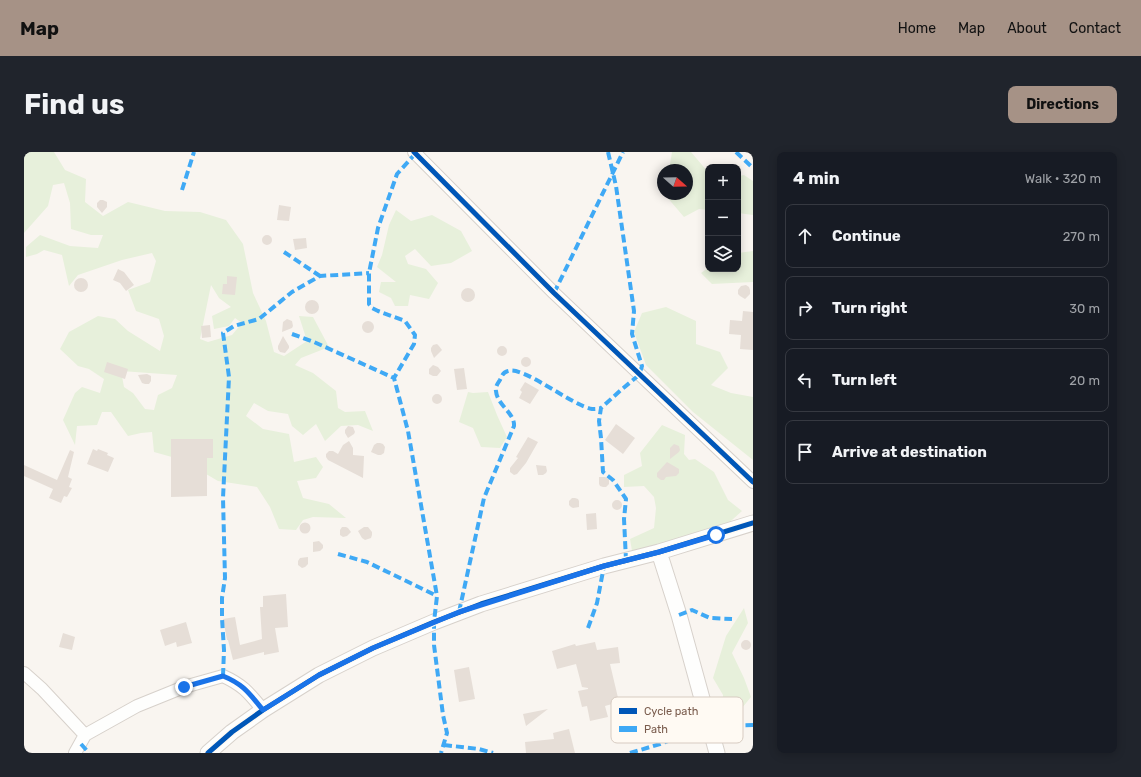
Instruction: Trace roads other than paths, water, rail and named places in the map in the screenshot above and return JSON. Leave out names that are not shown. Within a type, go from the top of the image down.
[{"type":"street","points":[[414,152],[554,293],[753,482]]},
{"type":"street","points":[[208,753],[232,732],[263,710],[319,675],[373,648],[453,614],[604,566],[659,552],[753,523]]},
{"type":"street","points":[[659,552],[679,615],[702,697]]},
{"type":"street","points":[[24,673],[42,689],[85,735]]},
{"type":"street","points":[[75,753],[85,735],[137,706],[184,687],[223,676],[245,688],[263,710]]},
{"type":"street","points":[[714,743],[717,753]]}]
